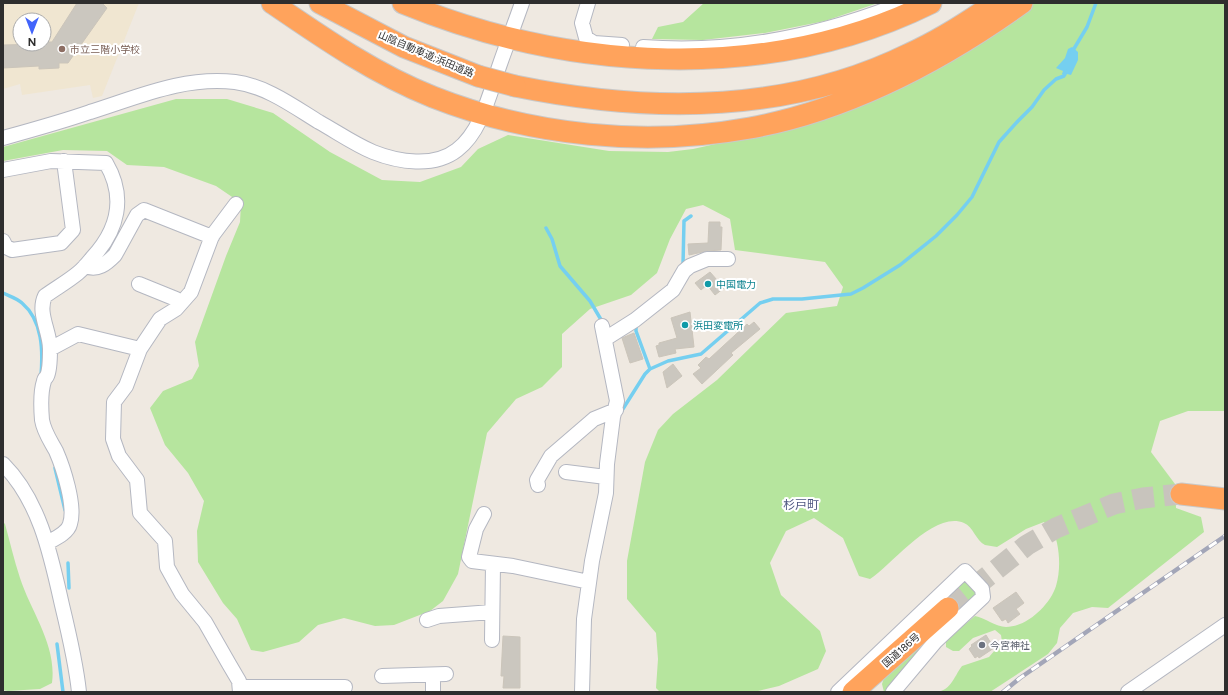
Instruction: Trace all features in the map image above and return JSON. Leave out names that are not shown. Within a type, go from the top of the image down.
[{"type":"highway","points":[[272,3],[327,40],[397,80],[433,97],[482,114],[546,129],[627,136],[709,134],[750,128],[825,107],[885,83],[954,48],[1022,3]]},
{"type":"highway","name":"山陰自動車道;浜田道路","points":[[320,3],[404,46],[478,76],[514,86],[576,97],[634,103],[677,105],[732,103],[760,100],[815,88],[876,68],[909,54],[967,22],[995,3]]},
{"type":"highway","points":[[403,3],[449,21],[509,39],[579,52],[625,56],[697,58],[736,56],[776,51],[814,43],[882,23],[931,3]]},
{"type":"highway","name":"山陰自動車道;浜田道路","points":[[634,103],[731,96],[783,87],[820,77],[869,59],[904,43],[972,3]]},
{"type":"highway","points":[[1181,494],[1212,496],[1225,499]]},
{"type":"highway","name":"国道186号","points":[[853,692],[948,608]]},
{"type":"street","points":[[3,138],[88,113],[172,85],[204,80],[244,84],[267,91],[361,147],[398,160],[424,162],[441,158],[457,150],[470,136],[482,114],[522,3]]},
{"type":"street","points":[[588,3],[582,23],[584,35],[588,41],[601,44],[648,47],[701,48],[756,43],[810,34],[866,18],[903,3]]},
{"type":"street","points":[[3,170],[51,161],[106,163],[111,172],[116,194],[117,215],[111,233],[79,273],[45,296],[42,301],[42,312],[48,332],[50,349],[47,376],[44,380],[41,410],[43,429],[56,451],[70,494],[71,516],[70,525],[62,534],[47,543]]},
{"type":"street","points":[[3,241],[6,246],[12,250],[61,243],[73,230],[64,161]]},
{"type":"street","points":[[236,204],[212,237],[191,292],[176,309],[160,318],[140,349],[126,386],[114,402],[113,439],[115,447],[125,466],[137,480],[140,513],[165,541],[167,567],[182,594],[205,622],[237,677],[240,689],[345,687]]},
{"type":"street","points":[[85,266],[92,268],[99,267],[110,260],[115,255],[137,215],[144,210],[212,237]]},
{"type":"street","points":[[582,692],[584,618],[589,582],[606,493],[606,477],[613,417],[616,410],[617,401],[603,333],[635,320],[673,290],[684,271],[690,266],[707,259],[728,259]]},
{"type":"street","points":[[139,284],[176,299],[182,303]]},
{"type":"street","points":[[50,349],[78,334],[140,349]]},
{"type":"street","points":[[538,485],[537,480],[551,456],[594,419],[616,410]]},
{"type":"street","points":[[3,464],[11,472],[27,495],[47,543],[65,618],[79,692]]},
{"type":"street","points":[[566,472],[606,477]]},
{"type":"street","points":[[484,514],[476,529],[469,557],[472,562],[513,566],[589,582]]},
{"type":"street","points":[[492,564],[492,640]]},
{"type":"street","points":[[838,692],[965,571],[982,590],[983,597],[935,642],[893,692]]},
{"type":"street","points":[[427,620],[439,616],[492,612]]},
{"type":"street","points":[[1128,692],[1225,625]]},
{"type":"street","points":[[382,676],[440,674],[433,692]]},
{"type":"shaded area","points":[[3,3],[139,3],[102,96],[93,98],[90,85],[22,95],[20,84],[3,89]]},
{"type":"green space","points":[[704,3],[878,3],[825,21],[765,33],[703,40],[652,39],[658,27],[683,22]]},
{"type":"green space","points":[[1034,3],[1225,3],[1225,411],[1188,411],[1160,421],[1151,452],[1175,484],[1176,508],[1201,517],[1204,532],[1108,608],[1092,607],[1073,613],[1060,628],[1057,643],[1048,654],[990,692],[933,692],[944,690],[948,687],[962,666],[989,657],[1002,642],[1001,635],[995,630],[973,638],[959,651],[953,651],[946,647],[946,640],[975,616],[1002,627],[1014,626],[1037,614],[1049,600],[1056,586],[1059,554],[1054,535],[1044,522],[1026,529],[997,547],[982,543],[970,527],[964,523],[952,521],[940,524],[914,540],[870,579],[859,576],[843,538],[814,518],[786,531],[770,563],[781,595],[820,631],[826,651],[818,669],[779,686],[754,692],[660,692],[656,688],[658,659],[656,633],[627,599],[627,561],[645,462],[658,430],[673,414],[717,380],[786,313],[837,306],[843,287],[825,262],[735,250],[730,219],[703,205],[686,209],[670,239],[657,273],[631,295],[590,309],[562,334],[562,367],[542,387],[516,399],[487,433],[458,574],[443,601],[430,611],[394,625],[375,626],[344,618],[318,625],[299,642],[263,652],[251,650],[237,619],[223,603],[198,562],[197,531],[204,501],[188,473],[165,445],[150,408],[163,391],[192,379],[199,366],[195,342],[240,222],[241,203],[216,186],[164,167],[127,165],[107,151],[63,150],[3,161],[3,147],[176,99],[227,99],[273,113],[330,152],[382,180],[420,182],[461,167],[478,149],[508,135],[609,151],[668,152],[693,149],[770,132],[986,39]]},
{"type":"green space","points":[[3,522],[5,524],[20,578],[42,629],[51,655],[53,669],[52,683],[40,689],[3,690]]},
{"type":"green space","points":[[963,578],[980,592],[958,615],[943,596]]},
{"type":"green space","points":[[927,642],[891,692],[884,692],[882,684],[884,678],[922,643]]},
{"type":"water","points":[[1072,47],[1078,52],[1078,60],[1071,75],[1067,74],[1066,76],[1062,74],[1063,71],[1056,68],[1065,58],[1068,49]]},
{"type":"building","points":[[77,3],[102,3],[107,8],[68,63],[59,63],[59,68],[39,69],[39,66],[3,68],[3,45],[12,45],[12,52],[52,52],[52,42]]},
{"type":"building","points":[[709,222],[720,222],[720,227],[722,227],[721,250],[689,255],[688,244],[708,243]]},
{"type":"building","name":"中国電力","points":[[710,272],[724,288],[715,295],[707,285],[701,290],[695,283]]},
{"type":"building","points":[[690,312],[694,347],[675,349],[676,353],[659,357],[656,346],[659,345],[659,343],[677,338],[671,318]]},
{"type":"building","points":[[754,322],[760,329],[731,353],[733,355],[702,384],[693,374],[701,368],[698,365],[706,357],[709,359],[747,324],[749,326]]},
{"type":"building","points":[[634,333],[643,359],[630,363],[622,338]]},
{"type":"building","points":[[673,364],[682,376],[667,388],[663,372]]},
{"type":"building","points":[[1016,592],[1024,603],[1016,609],[1020,614],[1008,623],[1006,619],[1002,621],[993,608]]},
{"type":"building","name":"今宮神社","points":[[986,635],[994,648],[979,658],[978,656],[975,658],[969,649],[972,646],[971,645]]},
{"type":"building","points":[[503,636],[520,637],[520,688],[503,688],[504,676],[501,676]]},
{"type":"waterway","points":[[1072,52],[1087,27],[1096,3]]},
{"type":"waterway","points":[[621,412],[645,374],[650,369],[668,361],[701,354],[760,303],[773,299],[802,299],[851,294],[900,265],[936,236],[957,215],[972,197],[999,142],[1032,107],[1044,90],[1056,79],[1064,76],[1065,71]]},
{"type":"waterway","points":[[683,265],[684,221],[691,216]]},
{"type":"waterway","points":[[546,228],[552,239],[560,266],[590,301],[603,323]]},
{"type":"waterway","points":[[3,293],[20,301],[29,310],[34,318],[40,337],[42,357],[41,376]]},
{"type":"waterway","points":[[636,324],[636,331],[650,369]]},
{"type":"waterway","points":[[55,468],[65,510]]},
{"type":"waterway","points":[[68,563],[69,588]]},
{"type":"waterway","points":[[57,644],[63,692]]},
{"type":"tunnel","points":[[948,608],[1027,545],[1056,528],[1114,504],[1143,498],[1181,494]]},
{"type":"railway","points":[[1003,692],[1020,678],[1225,536]]},
{"type":"place","name":"市立三階小学校","points":[[62,49]]},
{"type":"place","name":"中国電力","points":[[708,284]]},
{"type":"place","name":"浜田変電所","points":[[685,325]]},
{"type":"place","name":"今宮神社","points":[[982,645]]},
{"type":"district","name":"杉戸町","points":[[801,505]]}]
